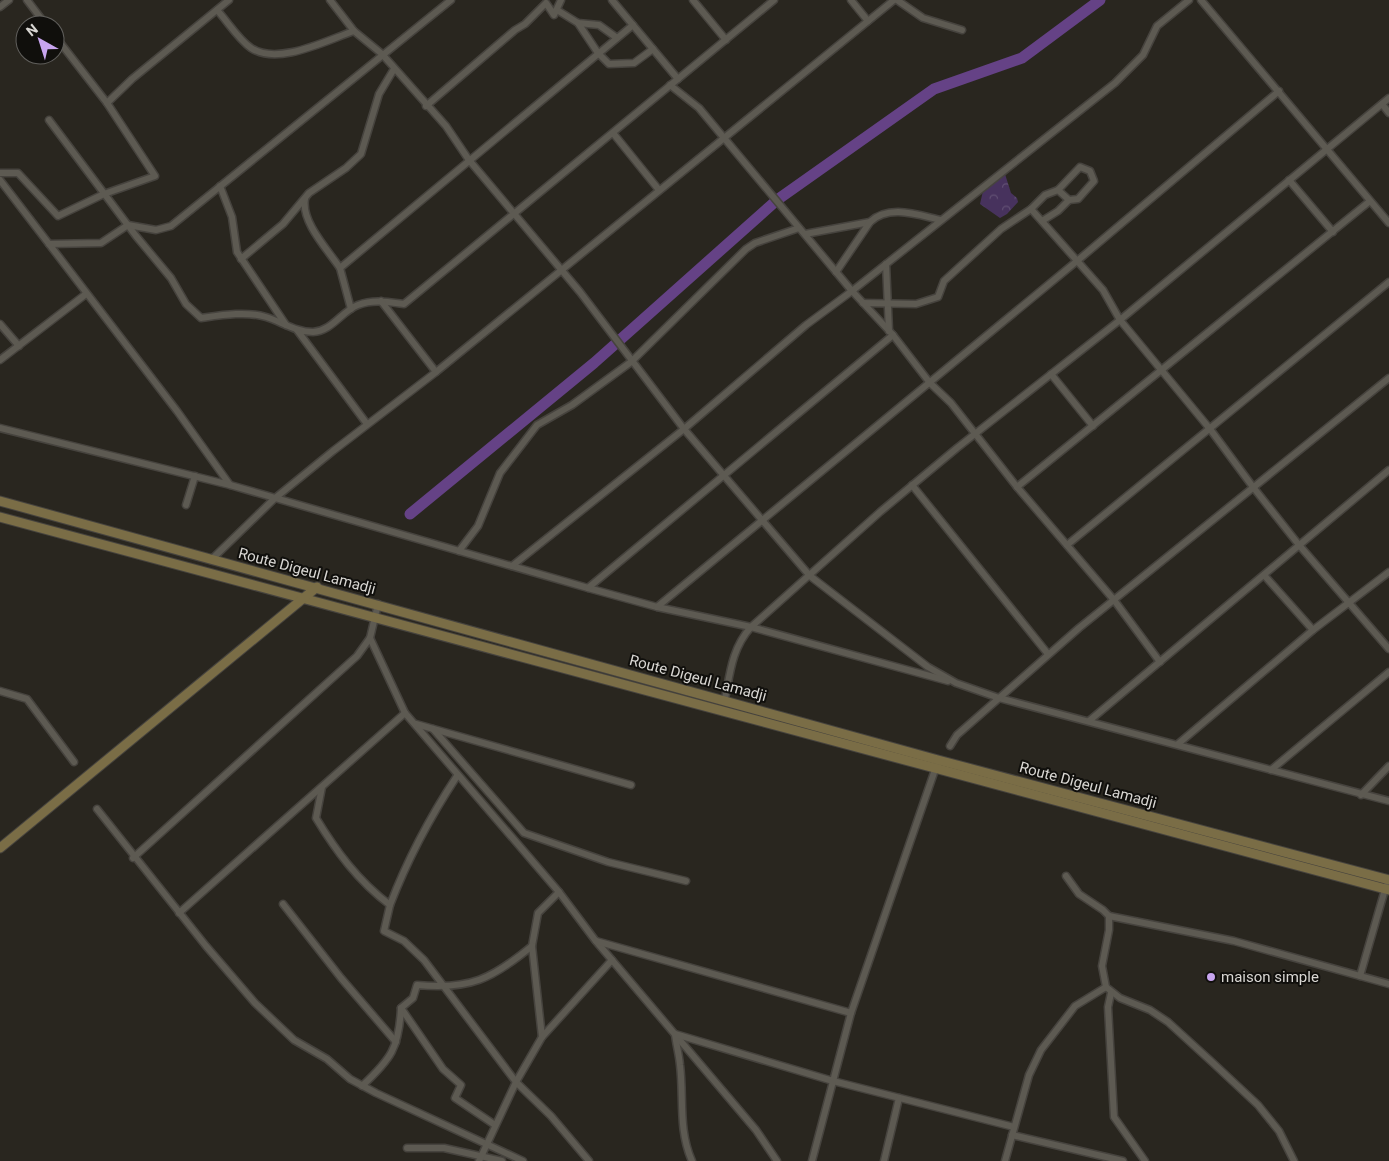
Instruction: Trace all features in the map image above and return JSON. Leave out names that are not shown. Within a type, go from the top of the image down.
[{"type":"main road","name":"Route Digeul Lamadji","points":[[0,501],[210,560],[317,587],[725,699],[937,763],[1387,890]]},
{"type":"main road","name":"Route Digeul Lamadji","points":[[0,517],[375,617],[1388,880]]},
{"type":"main road","points":[[0,848],[317,587]]},
{"type":"street","points":[[0,7],[9,0]]},
{"type":"street","points":[[27,0],[38,15]]},
{"type":"street","points":[[107,102],[132,79],[229,0]]},
{"type":"street","points":[[330,0],[354,31],[382,54],[426,106],[446,126],[469,160],[560,271],[580,292],[631,362],[684,429],[810,576],[928,667],[956,683]]},
{"type":"street","points":[[49,244],[101,243],[128,225],[156,230],[175,223],[451,0]]},
{"type":"street","points":[[426,106],[515,30],[525,24],[546,3],[554,15],[561,0]]},
{"type":"street","points":[[612,0],[678,79]]},
{"type":"street","points":[[693,0],[726,40]]},
{"type":"street","points":[[851,0],[868,21]]},
{"type":"street","points":[[210,560],[274,500],[367,424],[436,372],[895,0],[923,18],[962,30]]},
{"type":"street","points":[[512,566],[684,429],[799,331],[1120,79],[1143,55],[1157,26],[1189,0]]},
{"type":"street","points":[[1201,0],[1389,223]]},
{"type":"street","points":[[49,120],[104,194],[171,278],[186,304],[196,315],[201,318],[241,314],[265,317],[297,330],[314,332],[324,330],[357,305],[381,301],[404,304],[772,1]]},
{"type":"street","points":[[217,10],[252,49],[272,55],[297,51],[354,31]]},
{"type":"street","points":[[557,10],[578,22],[600,25],[617,38]]},
{"type":"street","points":[[578,22],[598,53],[609,64],[634,63],[653,49]]},
{"type":"street","points":[[340,268],[633,24]]},
{"type":"street","points":[[0,173],[18,173],[58,216],[104,194],[154,176],[107,102],[65,49]]},
{"type":"street","points":[[241,259],[283,224],[305,198],[361,154],[378,94],[394,69]]},
{"type":"street","points":[[670,85],[699,108],[852,291],[891,333],[930,383],[975,433],[1017,487],[1114,600],[1160,662]]},
{"type":"street","points":[[657,607],[930,383],[1279,91]]},
{"type":"street","points":[[725,699],[735,650],[741,638],[751,627],[975,433],[1120,320],[1389,98]]},
{"type":"street","points":[[1382,104],[1389,113]]},
{"type":"street","points":[[612,133],[659,190]]},
{"type":"street","points":[[863,303],[916,304],[938,297],[944,281],[1001,230],[1031,209],[1045,195],[1058,190],[1080,167],[1090,171],[1094,181],[1078,199],[1069,200],[1058,211],[1042,221]]},
{"type":"street","points":[[0,180],[177,411],[230,485]]},
{"type":"street","points":[[1289,180],[1333,232]]},
{"type":"street","points":[[220,186],[232,217],[234,240],[241,259],[266,292],[286,325]]},
{"type":"street","points":[[1058,190],[1069,200]]},
{"type":"street","points":[[305,198],[306,210],[311,225],[340,268],[351,309]]},
{"type":"street","points":[[1017,487],[1370,201]]},
{"type":"street","points":[[1031,209],[1103,290],[1120,320],[1210,429],[1299,545],[1389,649]]},
{"type":"street","points":[[836,272],[870,222],[878,215],[887,211],[941,220]]},
{"type":"street","points":[[805,234],[870,222]]},
{"type":"street","points":[[459,551],[478,526],[500,473],[537,425],[572,405],[631,362],[746,249],[755,243],[800,228]]},
{"type":"street","points":[[886,264],[891,333]]},
{"type":"street","points":[[1067,545],[1389,282]]},
{"type":"street","points":[[0,360],[86,294]]},
{"type":"street","points":[[381,301],[436,372]]},
{"type":"street","points":[[0,324],[19,346]]},
{"type":"street","points":[[297,330],[367,424]]},
{"type":"street","points":[[588,588],[724,476],[891,333]]},
{"type":"street","points":[[1051,374],[1093,426]]},
{"type":"street","points":[[950,746],[957,735],[1048,654],[1389,378]]},
{"type":"street","points":[[0,428],[230,485],[274,500],[657,607],[751,627],[956,683],[999,698],[1389,801]]},
{"type":"street","points":[[1089,721],[1389,470]]},
{"type":"street","points":[[186,505],[195,476]]},
{"type":"street","points":[[912,486],[1048,654]]},
{"type":"street","points":[[1178,744],[1313,630],[1389,572]]},
{"type":"street","points":[[1264,575],[1313,630]]},
{"type":"street","points":[[133,858],[358,656],[370,638],[378,604]]},
{"type":"street","points":[[370,638],[405,713],[457,776],[559,892],[595,940],[756,1130],[777,1161]]},
{"type":"street","points":[[1271,770],[1389,672]]},
{"type":"street","points":[[0,691],[27,699],[74,762]]},
{"type":"street","points":[[179,913],[405,713]]},
{"type":"street","points":[[415,724],[631,786]]},
{"type":"street","points":[[433,729],[524,833],[608,862],[686,881]]},
{"type":"street","points":[[812,1161],[850,1013],[937,763]]},
{"type":"street","points":[[1361,795],[1389,766]]},
{"type":"street","points":[[457,776],[428,820],[407,860],[390,904],[384,931],[404,941],[424,960],[516,1082],[550,1116],[589,1161]]},
{"type":"street","points":[[322,787],[316,818],[340,857],[378,896],[390,904]]},
{"type":"street","points":[[97,809],[133,858],[255,1003],[294,1040],[327,1059],[350,1079],[362,1086],[406,1109],[523,1161]]},
{"type":"street","points":[[1066,876],[1079,894],[1104,910],[1109,916],[1110,930],[1102,966],[1106,987],[1112,993],[1150,1010],[1168,1022],[1258,1105],[1279,1131],[1294,1161]]},
{"type":"street","points":[[1360,976],[1387,890],[1388,880]]},
{"type":"street","points":[[542,1037],[532,946],[538,913],[559,892]]},
{"type":"street","points":[[283,904],[341,978],[396,1042]]},
{"type":"street","points":[[1109,916],[1234,941],[1389,984]]},
{"type":"street","points":[[595,940],[850,1013]]},
{"type":"street","points":[[362,1086],[384,1065],[400,1034],[401,1008],[412,998],[417,985],[444,988],[472,983],[503,970],[532,946]]},
{"type":"street","points":[[480,1159],[516,1082],[542,1037],[612,960]]},
{"type":"street","points":[[1005,1161],[1029,1075],[1040,1050],[1075,1006],[1106,987]]},
{"type":"street","points":[[1112,993],[1108,1007],[1114,1117],[1145,1161]]},
{"type":"street","points":[[401,1008],[443,1069],[462,1085],[455,1098],[495,1125]]},
{"type":"street","points":[[674,1034],[833,1081],[1014,1127]]},
{"type":"street","points":[[674,1034],[680,1065],[685,1147],[692,1161]]},
{"type":"street","points":[[884,1161],[899,1098]]},
{"type":"street","points":[[1012,1135],[1123,1161]]},
{"type":"street","points":[[407,1148],[444,1148],[480,1159],[502,1161]]},
{"type":"green space","points":[[1005,174],[1011,193],[1017,198],[1018,202],[1007,214],[1000,218],[980,204],[983,191]]},
{"type":"waterway","points":[[410,514],[594,363],[777,200],[934,89],[1022,58],[1100,0]]},
{"type":"place","name":"maison simple","points":[[1211,977]]}]
